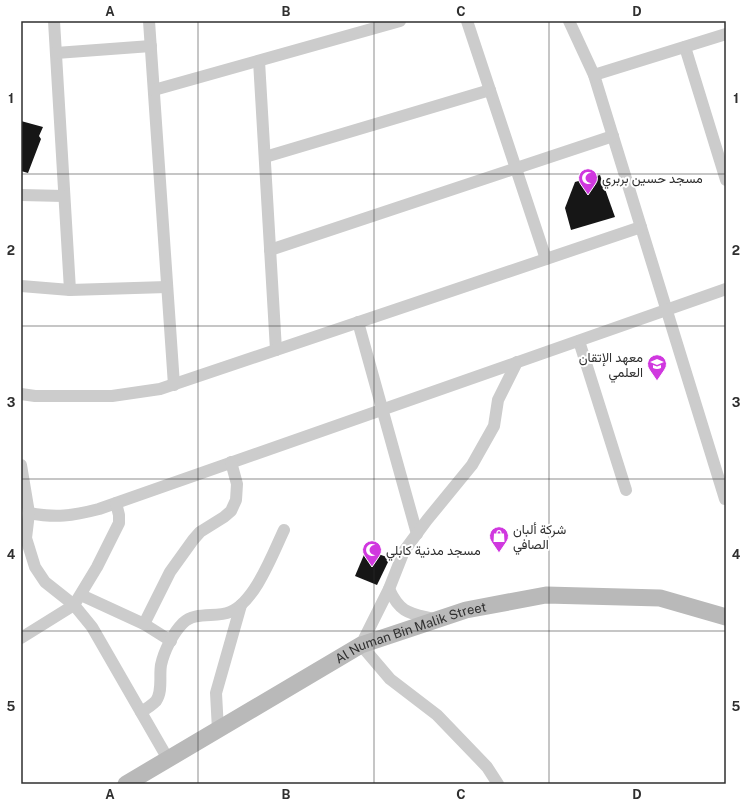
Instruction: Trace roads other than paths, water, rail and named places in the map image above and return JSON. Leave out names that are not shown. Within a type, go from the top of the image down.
[{"type":"main road","name":"Al Numan Bin Malik Street","points":[[126,784],[361,645],[466,610],[546,595],[660,598],[726,617]]},
{"type":"street","points":[[54,21],[70,290]]},
{"type":"street","points":[[149,21],[174,385]]},
{"type":"street","points":[[154,90],[259,61],[364,26],[400,21]]},
{"type":"street","points":[[467,21],[546,259]]},
{"type":"street","points":[[569,21],[594,75],[724,499],[726,498]]},
{"type":"street","points":[[594,75],[726,34]]},
{"type":"street","points":[[56,53],[151,46]]},
{"type":"street","points":[[685,47],[726,180]]},
{"type":"street","points":[[259,61],[276,350]]},
{"type":"street","points":[[265,157],[490,90]]},
{"type":"street","points":[[270,250],[613,136]]},
{"type":"street","points":[[21,195],[64,196]]},
{"type":"street","points":[[21,394],[35,396],[112,396],[160,389],[641,227]]},
{"type":"street","points":[[21,286],[70,290],[167,287]]},
{"type":"street","points":[[29,512],[47,516],[74,515],[116,503],[726,289]]},
{"type":"street","points":[[358,322],[417,534]]},
{"type":"street","points":[[579,340],[626,490]]},
{"type":"street","points":[[498,784],[487,767],[437,716],[390,679],[361,645],[389,589],[404,551],[472,464],[494,426],[498,400],[517,362]]},
{"type":"street","points":[[144,624],[170,572],[193,540],[200,532],[231,511],[236,500],[237,484],[231,462]]},
{"type":"street","points":[[21,465],[29,512],[26,538],[35,567],[45,582],[74,605],[92,627],[168,759]]},
{"type":"street","points":[[21,638],[74,605],[81,595],[119,523],[116,503]]},
{"type":"street","points":[[141,712],[155,701],[160,693],[161,665],[166,649],[184,622],[192,617],[230,612],[241,605],[258,583],[284,530]]},
{"type":"street","points":[[389,589],[395,602],[405,612],[437,620]]},
{"type":"street","points":[[81,595],[144,624],[171,641]]},
{"type":"street","points":[[218,730],[216,693],[241,605]]},
{"type":"place","name":"مسجد حسين بربري","points":[[588,195]]},
{"type":"place","name":"معهد الإتقان العلمي","points":[[657,381]]},
{"type":"place","name":"شركة ألبان الصافي","points":[[499,553]]},
{"type":"place","name":"مسجد مدنية كابلي","points":[[372,567]]}]
